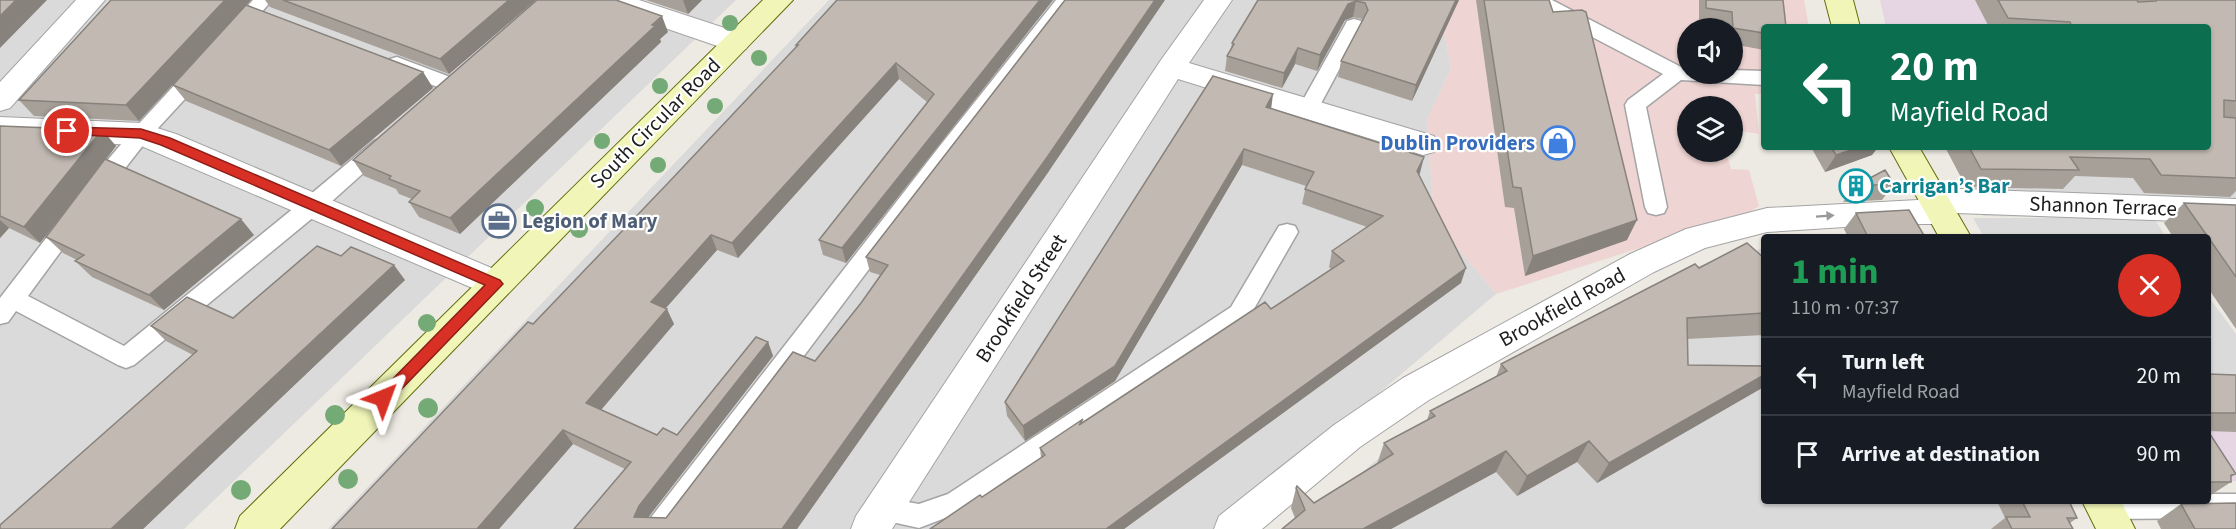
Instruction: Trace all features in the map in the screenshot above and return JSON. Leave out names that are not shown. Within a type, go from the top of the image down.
[{"type":"main road","name":"South Circular Road","points":[[254,529],[778,0]]},
{"type":"main road","points":[[1839,0],[1845,24]]},
{"type":"main road","points":[[1906,150],[1943,216]]},
{"type":"street","points":[[0,101],[91,0]]},
{"type":"street","points":[[611,0],[736,42]]},
{"type":"street","name":"Brookfield Street","points":[[876,520],[1171,67],[1218,0]]},
{"type":"street","points":[[1171,67],[1423,144]]},
{"type":"street","points":[[0,128],[141,134],[165,141],[496,284]]},
{"type":"street","name":"Shannon Terrace","points":[[1943,216],[2236,211]]},
{"type":"street","name":"Brookfield Road","points":[[1233,529],[1347,436],[1416,389],[1642,263],[1697,238],[1762,227],[1892,212],[1943,216]]},
{"type":"lane","points":[[658,529],[946,152],[1066,0]]},
{"type":"lane","points":[[1543,0],[1544,4],[1677,74],[1635,105],[1656,207]]},
{"type":"lane","points":[[276,18],[258,5],[119,159],[7,307],[126,358],[313,205],[399,130]]},
{"type":"lane","points":[[1308,109],[1354,25]]},
{"type":"lane","points":[[374,56],[451,85]]},
{"type":"lane","points":[[434,100],[469,69]]},
{"type":"lane","points":[[1743,77],[1761,78]]},
{"type":"lane","points":[[876,520],[919,516],[957,502],[1239,314],[1287,232]]},
{"type":"lane","points":[[2107,512],[2236,506]]},
{"type":"shaded area","points":[[0,0],[736,0],[184,529],[0,529]]},
{"type":"shaded area","points":[[829,0],[1438,0],[1451,68],[1427,120],[1434,219],[1496,294],[1218,529],[328,529]]},
{"type":"shaded area","name":"Dublin Providers","points":[[1438,0],[1804,0],[1808,24],[1761,24],[1761,94],[1755,94],[1759,134],[1743,132],[1743,96],[1677,96],[1677,162],[1729,162],[1731,169],[1749,170],[1759,206],[1746,214],[1496,294],[1434,219],[1427,120],[1451,68]]},
{"type":"shaded area","points":[[1880,0],[2236,0],[2211,24],[1885,24]]},
{"type":"shaded area","points":[[2211,147],[2236,147],[2236,223],[2155,220],[2164,234],[1982,234],[1973,218],[2077,218],[1983,216],[1947,150],[2211,150]]},
{"type":"shaded area","points":[[1761,249],[1761,504],[2044,504],[2056,529],[1299,529],[1374,462],[1450,406],[1695,267]]},
{"type":"shaded area","points":[[2211,300],[2236,334],[2236,394],[2211,393]]},
{"type":"shaded area","points":[[2211,393],[2236,394],[2236,481],[2211,481]]},
{"type":"building","points":[[0,0],[16,0],[0,16]]},
{"type":"building","points":[[111,0],[225,0],[126,105],[19,100]]},
{"type":"building","points":[[283,0],[509,0],[440,59]]},
{"type":"building","points":[[537,0],[616,0],[662,16],[652,25],[655,26],[450,218],[409,202],[420,191],[389,179],[391,176],[353,160]]},
{"type":"building","points":[[837,0],[1040,0],[842,248],[819,240],[934,94],[896,63],[732,243],[711,235],[651,302],[667,309],[586,403],[657,435],[663,428],[677,435],[756,337],[768,342],[639,506],[634,517],[666,518],[793,352],[815,361],[888,265],[866,257],[1065,0],[1155,0],[1048,156],[782,529],[574,529],[631,462],[563,430],[477,529],[332,529],[528,322],[533,324],[669,182],[798,45],[796,45]]},
{"type":"building","points":[[1258,0],[1456,0],[1416,85],[1341,61],[1368,10],[1365,3],[1356,1],[1348,4],[1320,55],[1298,48],[1284,73],[1227,56],[1234,44],[1232,43]]},
{"type":"building","points":[[1484,0],[1549,0],[1553,12],[1582,10],[1586,12],[1637,220],[1533,256],[1521,188],[1513,187]]},
{"type":"building","points":[[1706,0],[1783,0],[1786,24],[1761,24],[1761,33],[1743,30],[1743,18],[1732,18],[1732,12],[1706,8]]},
{"type":"building","points":[[1998,0],[2137,0],[2138,2],[2236,0],[2236,101],[2224,100],[2224,117],[2236,118],[2236,178],[2161,175],[2150,159],[2070,157],[2079,170],[1981,169],[1971,150],[2211,150],[2211,24],[2071,24],[2070,22],[2008,18]]},
{"type":"building","points":[[246,5],[423,72],[329,150],[173,85]]},
{"type":"building","points":[[1213,76],[1273,94],[1266,107],[1424,157],[1417,171],[1466,268],[1106,529],[930,529],[1045,455],[1040,448],[1083,419],[1079,425],[1265,302],[1271,309],[1344,261],[1332,251],[1383,216],[1305,189],[1314,172],[1244,149],[1115,366],[1023,426],[1005,402]]},
{"type":"building","points":[[0,126],[102,130],[24,227],[0,216]]},
{"type":"building","points":[[1833,150],[1851,150],[1836,155]]},
{"type":"building","points":[[105,159],[241,219],[149,295],[75,261],[84,255],[46,237]]},
{"type":"building","points":[[1885,170],[1894,184],[1855,186]]},
{"type":"building","points":[[2184,203],[2236,205],[2236,277],[2211,241],[2211,234],[2206,234]]},
{"type":"building","points":[[1909,210],[1923,234],[1866,234],[1856,213]]},
{"type":"building","points":[[1747,243],[1761,255],[1761,313],[1687,318],[1688,365],[1761,366],[1761,377],[1609,463],[1589,441],[1527,476],[1506,451],[1363,529],[1282,529],[1305,510],[1297,486],[1314,503],[1393,454],[1384,443],[1435,416],[1430,411],[1507,371],[1501,364],[1695,264],[1699,268]]},
{"type":"building","points":[[317,246],[341,256],[351,247],[394,265],[111,529],[0,529],[0,525],[197,351],[151,326],[187,297],[233,318]]},
{"type":"building","points":[[2211,374],[2236,375],[2236,413],[2211,413]]},
{"type":"building","points":[[2211,436],[2236,474],[2231,475],[2231,482],[2211,482]]},
{"type":"building","points":[[2236,503],[2236,529],[2195,529],[2181,504]]},
{"type":"building","points":[[2024,504],[2070,504],[2077,518],[2067,518],[2073,529],[2012,529],[2006,517],[2030,517]]},
{"type":"place","name":"Dublin Providers","points":[[1558,143]]},
{"type":"place","name":"Carrigan’s Bar","points":[[1856,186]]},
{"type":"place","name":"Legion of Mary","points":[[499,221]]},
{"type":"route","points":[[67,131],[141,134],[165,141],[496,284],[383,398]]}]
